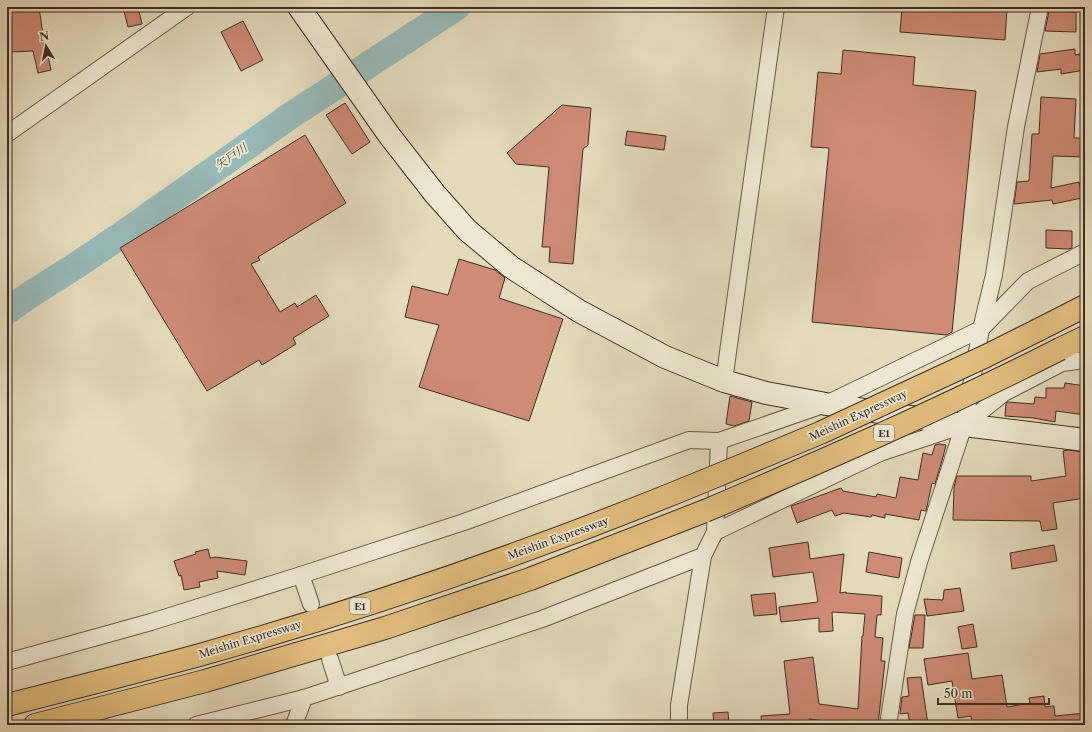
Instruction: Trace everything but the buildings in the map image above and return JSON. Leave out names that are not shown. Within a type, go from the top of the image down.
[{"type":"highway","name":"Meishin Expressway","points":[[7,705],[196,656],[377,601],[519,552],[704,481],[820,433],[986,356],[1085,306]]},
{"type":"highway","name":"E1","points":[[35,725],[205,682],[385,628],[530,579],[680,522],[831,457],[997,381],[1085,337]]},
{"type":"street","points":[[7,134],[187,7]]},
{"type":"street","points":[[299,7],[388,135],[435,194],[467,230],[511,267],[579,311],[658,354],[724,381],[766,393],[826,404],[1085,440]]},
{"type":"street","points":[[724,381],[776,7]]},
{"type":"street","points":[[888,725],[905,614],[919,562],[964,424],[981,329],[994,275],[1016,127],[1040,7]]},
{"type":"street","points":[[7,662],[151,622],[464,522],[689,440],[719,441],[826,404],[981,329],[1028,281],[1085,252]]},
{"type":"street","points":[[715,532],[880,453],[964,424],[1004,393],[1062,363],[1085,360]]},
{"type":"street","points":[[678,725],[679,704],[703,556],[715,532],[719,441]]},
{"type":"street","points":[[196,725],[304,698],[339,687],[542,619],[703,556]]},
{"type":"street","points":[[301,575],[311,604]]},
{"type":"street","points":[[330,659],[339,687]]},
{"type":"street","points":[[294,725],[304,698]]},
{"type":"waterway","name":"矢戸川","points":[[7,311],[120,236],[290,116],[457,7]]}]
